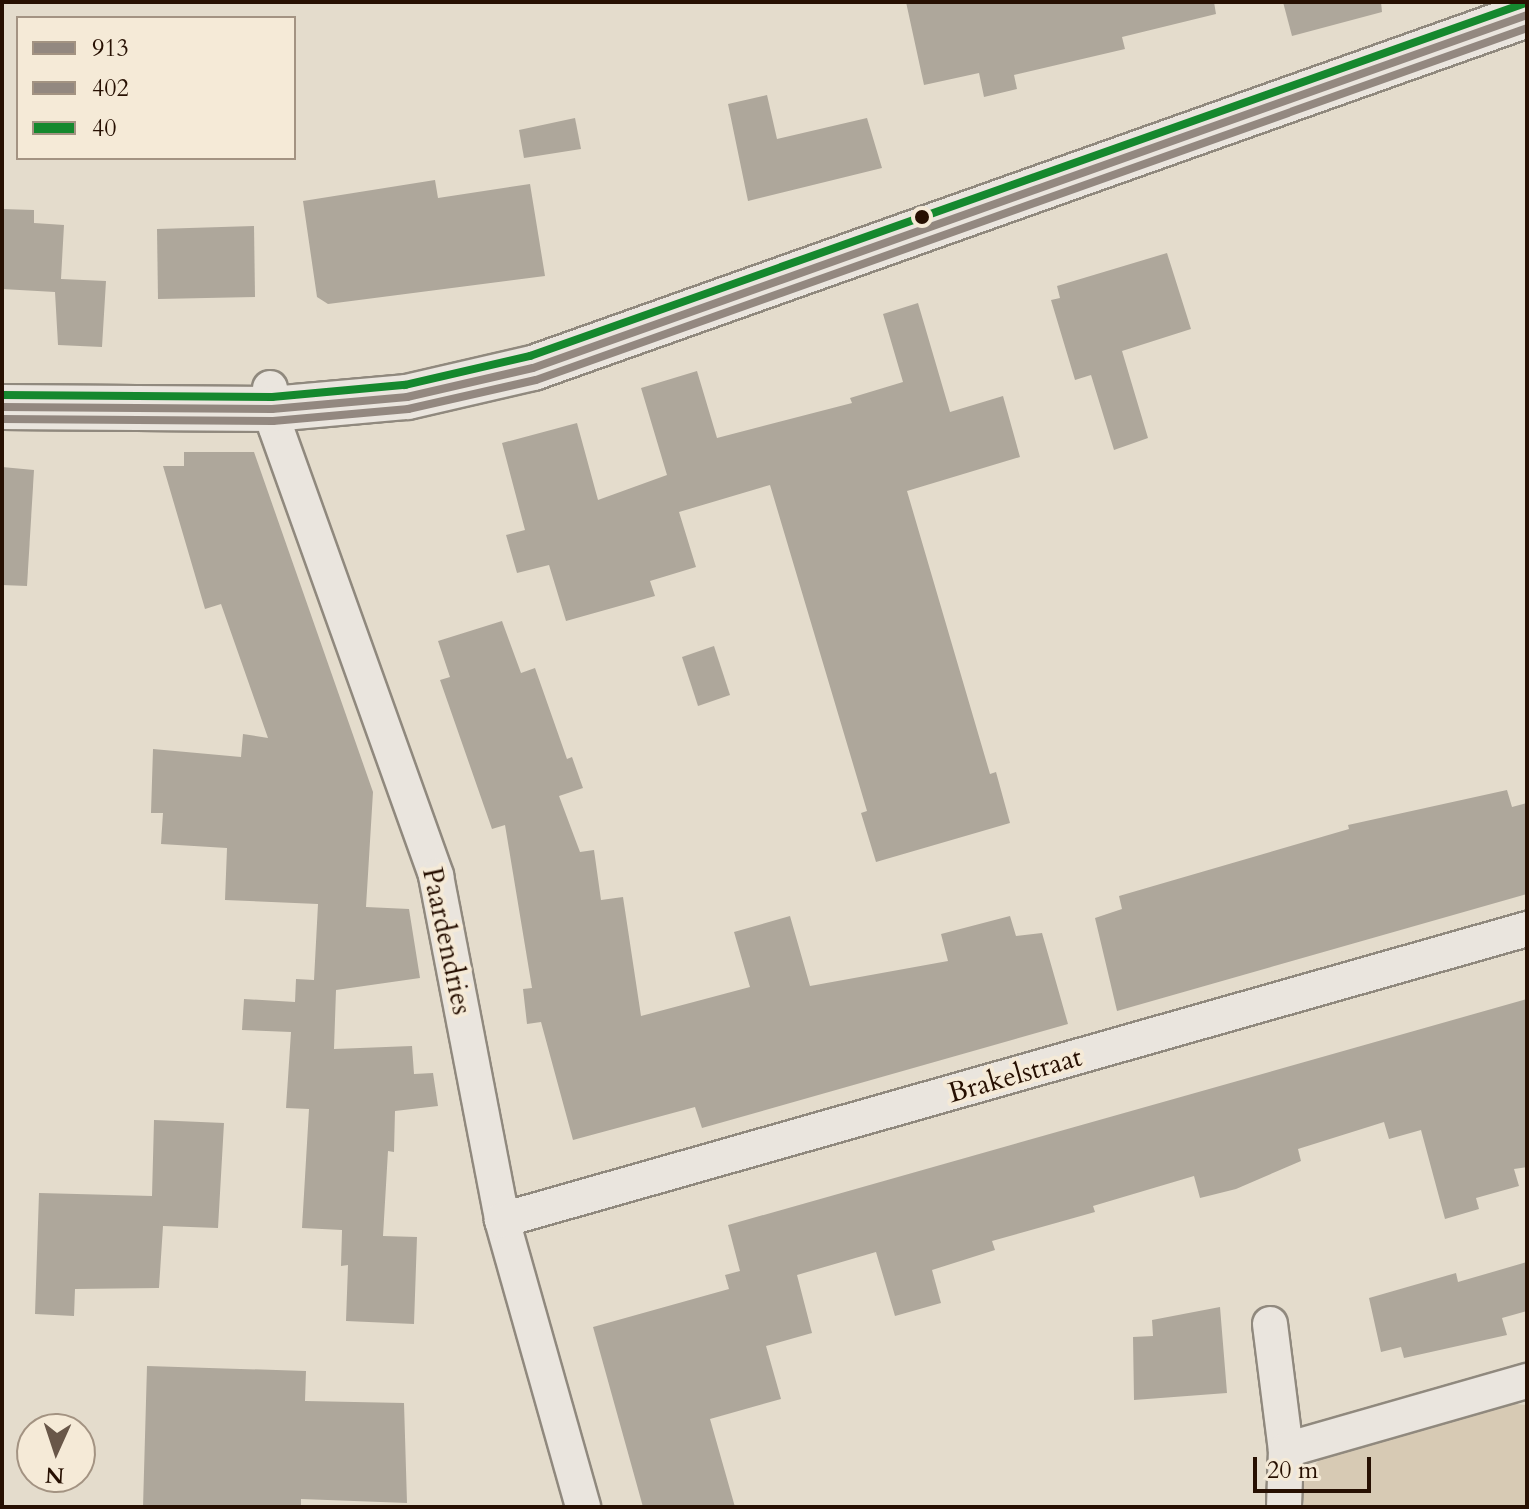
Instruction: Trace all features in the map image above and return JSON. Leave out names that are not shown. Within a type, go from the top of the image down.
[{"type":"main road","points":[[2,407],[407,397],[533,368],[1527,15]]},
{"type":"street","name":"Paardendries","points":[[271,398],[436,876],[502,1220],[583,1507]]},
{"type":"street","name":"Brakelstraat","points":[[502,1220],[1527,929]]},
{"type":"street","points":[[1270,1324],[1286,1450],[1284,1507]]},
{"type":"street","points":[[1286,1450],[1527,1381]]},
{"type":"shaded area","points":[[1506,1403],[1527,1405],[1527,1507],[1304,1507],[1304,1476],[1322,1457]]},
{"type":"building","points":[[906,2],[1214,2],[1216,14],[1122,37],[1125,49],[1014,75],[1017,89],[984,97],[979,73],[924,85]]},
{"type":"building","points":[[1283,2],[1381,2],[1382,12],[1292,36]]},
{"type":"building","points":[[767,95],[777,139],[867,118],[882,168],[748,201],[728,104]]},
{"type":"building","points":[[575,118],[581,149],[524,158],[519,130]]},
{"type":"building","points":[[435,180],[438,198],[530,184],[545,276],[328,304],[317,297],[303,201]]},
{"type":"building","points":[[2,209],[34,210],[34,223],[64,225],[61,279],[106,281],[102,347],[58,345],[55,292],[2,289]]},
{"type":"building","points":[[254,226],[255,297],[158,299],[157,229]]},
{"type":"building","points":[[1167,253],[1191,329],[1122,351],[1148,438],[1114,450],[1091,375],[1075,380],[1051,300],[1060,298],[1057,286]]},
{"type":"building","points":[[918,303],[950,412],[1003,396],[1020,457],[907,491],[990,774],[996,772],[1010,823],[876,862],[861,813],[867,811],[770,485],[679,512],[696,567],[650,581],[655,596],[566,621],[549,565],[517,573],[506,535],[525,530],[502,443],[577,423],[598,500],[667,475],[641,388],[697,371],[717,438],[852,403],[850,398],[903,382],[883,314]]},
{"type":"building","points":[[184,452],[254,452],[373,792],[366,907],[409,909],[420,978],[336,990],[334,1049],[412,1046],[414,1074],[433,1073],[438,1106],[395,1111],[394,1152],[388,1151],[383,1236],[417,1237],[414,1324],[346,1321],[348,1265],[341,1266],[342,1230],[302,1228],[309,1109],[286,1108],[291,1032],[242,1030],[244,999],[295,1002],[296,979],[314,980],[318,904],[225,900],[227,848],[161,844],[163,813],[151,813],[153,749],[241,757],[243,734],[268,738],[221,604],[205,609],[163,466],[184,466]]},
{"type":"building","points":[[2,467],[34,470],[27,586],[2,585]]},
{"type":"building","points":[[502,621],[521,673],[535,668],[567,759],[572,757],[583,788],[559,796],[580,852],[594,850],[601,900],[623,897],[641,1016],[750,987],[734,932],[790,916],[810,986],[948,961],[941,934],[1010,916],[1016,936],[1042,933],[1068,1024],[702,1128],[695,1107],[573,1140],[541,1022],[527,1024],[523,989],[532,988],[505,825],[492,829],[440,680],[450,677],[438,641]]},
{"type":"building","points":[[714,646],[730,695],[698,706],[682,657]]},
{"type":"building","points":[[1507,790],[1512,807],[1527,803],[1527,894],[1117,1011],[1095,918],[1122,909],[1119,896],[1349,829],[1348,825]]},
{"type":"building","points":[[1527,999],[1527,1167],[1514,1169],[1519,1186],[1476,1198],[1479,1209],[1445,1219],[1421,1130],[1389,1139],[1384,1122],[1298,1149],[1301,1161],[1236,1189],[1200,1198],[1194,1176],[1093,1206],[1095,1212],[992,1241],[995,1250],[932,1270],[941,1303],[895,1316],[876,1252],[797,1275],[812,1333],[766,1346],[781,1399],[710,1419],[735,1507],[643,1507],[593,1327],[729,1289],[725,1275],[740,1271],[728,1225]]},
{"type":"building","points":[[154,1120],[224,1123],[218,1228],[163,1226],[159,1288],[75,1289],[74,1316],[35,1314],[39,1193],[152,1196]]},
{"type":"building","points":[[1527,1262],[1527,1311],[1502,1318],[1507,1335],[1404,1358],[1401,1347],[1381,1352],[1369,1298],[1456,1273],[1458,1282]]},
{"type":"building","points":[[1220,1307],[1227,1393],[1134,1400],[1133,1337],[1153,1336],[1152,1320]]},
{"type":"building","points":[[147,1366],[306,1371],[305,1401],[404,1403],[407,1503],[301,1499],[301,1507],[143,1507]]},
{"type":"transit line","name":"40","points":[[2,395],[272,397],[405,385],[530,356],[1523,4]]},
{"type":"transit line","name":"913","points":[[2,407],[272,409],[407,397],[533,368],[1527,15]]},
{"type":"transit line","name":"402","points":[[2,419],[273,421],[408,409],[536,380],[1527,28]]}]
